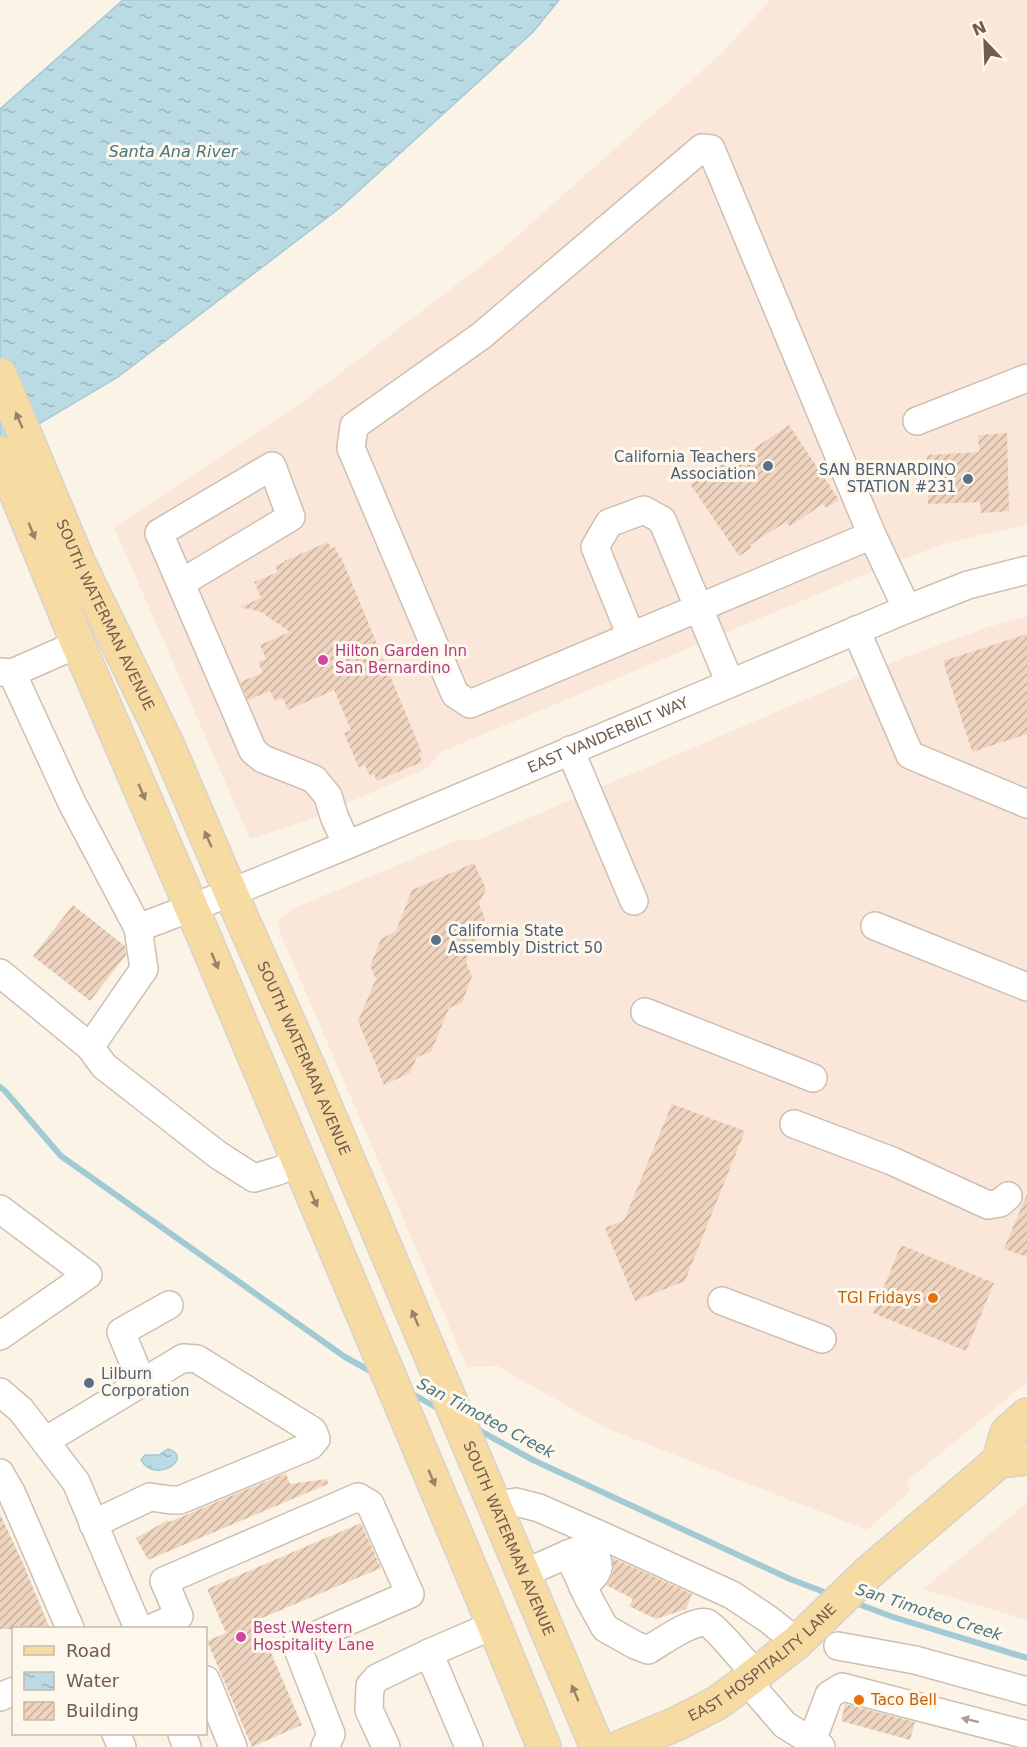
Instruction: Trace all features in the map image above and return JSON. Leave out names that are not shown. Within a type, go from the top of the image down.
[{"type":"main road","name":"SOUTH WATERMAN AVENUE","points":[[0,375],[16,464],[78,644],[192,908],[544,1747]]},
{"type":"main road","name":"SOUTH WATERMAN AVENUE","points":[[16,464],[79,564],[167,744],[230,893],[316,1085],[597,1747]]},
{"type":"main road","name":"EAST HOSPITALITY LANE","points":[[621,1747],[676,1724],[717,1703],[797,1642],[829,1633],[868,1573],[1013,1460],[1007,1433],[1027,1415]]},
{"type":"street","points":[[872,535],[470,704],[455,694],[351,448],[354,426],[481,336],[702,148],[711,149],[872,535],[907,609]]},
{"type":"street","points":[[917,421],[1027,378]]},
{"type":"street","points":[[181,583],[291,517],[272,466],[159,533],[253,751],[263,759],[314,779],[328,796],[347,845]]},
{"type":"street","points":[[632,636],[595,547],[609,523],[644,510],[662,520],[730,683]]},
{"type":"street","name":"EAST VANDERBILT WAY","points":[[138,928],[347,845],[907,609],[968,585],[1027,570]]},
{"type":"street","points":[[856,630],[910,755],[1027,804]]},
{"type":"street","points":[[78,644],[6,672],[138,928],[144,969],[90,1047]]},
{"type":"street","points":[[570,750],[634,901]]},
{"type":"street","points":[[875,926],[1027,987]]},
{"type":"street","points":[[0,973],[90,1047],[104,1066],[218,1155],[254,1178],[299,1162]]},
{"type":"street","points":[[645,1012],[813,1078]]},
{"type":"street","points":[[794,1124],[892,1161],[988,1205],[1000,1203],[1008,1196]]},
{"type":"street","points":[[0,1209],[88,1275],[0,1336]]},
{"type":"street","points":[[722,1302],[822,1339]]},
{"type":"street","points":[[142,1383],[121,1332],[170,1305]]},
{"type":"street","points":[[45,1441],[183,1358],[198,1359],[313,1431],[316,1439],[310,1446],[180,1500],[150,1497],[93,1524]]},
{"type":"street","points":[[0,1392],[21,1410],[76,1482],[137,1627]]},
{"type":"street","points":[[0,1473],[12,1494],[69,1627]]},
{"type":"street","points":[[161,1627],[182,1622],[164,1581],[358,1497],[370,1504],[410,1594],[296,1644],[332,1734],[325,1747]]},
{"type":"street","points":[[494,1506],[516,1502],[539,1508],[605,1537],[732,1595],[797,1642]]},
{"type":"street","points":[[523,1574],[568,1554],[605,1628],[648,1650],[688,1627],[708,1623],[721,1636],[785,1725],[817,1744],[829,1695],[842,1687],[1027,1735]]},
{"type":"street","points":[[386,1747],[369,1710],[370,1686],[377,1678],[494,1625]]},
{"type":"street","points":[[829,1633],[1027,1691]]},
{"type":"street","points":[[429,1653],[469,1747]]},
{"type":"street","points":[[207,1682],[233,1747]]},
{"type":"shaded area","points":[[770,0],[1027,0],[1027,525],[941,545],[866,574],[441,752],[428,768],[306,821],[250,839],[114,527],[297,406],[497,254],[722,53]]},
{"type":"shaded area","points":[[1027,616],[1027,1382],[906,1482],[911,1491],[867,1530],[606,1428],[497,1366],[467,1367],[281,935],[278,921],[292,909],[460,839],[475,841],[895,661],[988,627]]},
{"type":"shaded area","points":[[1027,1503],[1027,1620],[923,1589]]},
{"type":"water","name":"Santa Ana River","points":[[123,0],[559,0],[533,32],[341,207],[118,377],[0,447],[0,109]]},
{"type":"water","points":[[168,1449],[175,1453],[177,1458],[175,1463],[163,1470],[148,1467],[141,1460],[145,1455],[159,1455]]},
{"type":"building","points":[[789,425],[839,500],[826,508],[823,504],[790,526],[786,522],[750,545],[752,548],[739,556],[690,484],[740,451],[743,456]]},
{"type":"building","name":"SAN BERNARDINO STATION #231","points":[[1007,433],[1009,511],[981,513],[980,502],[928,504],[927,455],[979,452],[978,435]]},
{"type":"building","name":"Hilton Garden Inn San Bernardino","points":[[328,542],[331,549],[335,547],[341,557],[422,753],[419,754],[422,762],[377,781],[374,774],[370,776],[365,765],[359,768],[344,733],[351,730],[334,690],[288,710],[283,698],[275,701],[270,691],[248,700],[240,682],[263,673],[258,662],[266,659],[260,645],[290,632],[261,612],[240,607],[261,598],[254,582],[278,572],[275,566],[284,561]]},
{"type":"building","points":[[1027,634],[1027,734],[972,752],[943,661]]},
{"type":"building","points":[[474,863],[486,889],[479,904],[485,918],[466,962],[472,976],[462,1003],[449,1008],[431,1052],[417,1057],[410,1073],[384,1085],[358,1021],[376,979],[370,966],[381,939],[396,931],[412,890]]},
{"type":"building","points":[[73,905],[125,946],[126,955],[90,1001],[33,956]]},
{"type":"building","points":[[672,1104],[745,1131],[685,1281],[635,1301],[605,1228],[624,1220]]},
{"type":"building","points":[[1027,1194],[1027,1257],[1004,1249]]},
{"type":"building","name":"TGI Fridays","points":[[901,1245],[994,1283],[966,1351],[873,1313]]},
{"type":"building","points":[[286,1473],[290,1484],[327,1479],[328,1484],[148,1560],[136,1538],[168,1520],[169,1522]]},
{"type":"building","points":[[0,1514],[49,1627],[0,1629]]},
{"type":"building","name":"Best Western Hospitality Lane","points":[[361,1523],[381,1568],[257,1620],[302,1725],[252,1747],[207,1641],[226,1633],[207,1589]]},
{"type":"building","points":[[613,1558],[692,1594],[686,1609],[656,1619],[629,1606],[633,1599],[606,1585],[613,1573]]},
{"type":"building","points":[[845,1704],[915,1722],[910,1740],[841,1721]]},
{"type":"waterway","name":"San Timoteo Creek","points":[[0,1087],[61,1156],[345,1357],[374,1373]]},
{"type":"waterway","name":"San Timoteo Creek","points":[[409,1392],[439,1409]]},
{"type":"waterway","name":"San Timoteo Creek","points":[[475,1428],[533,1460],[790,1579],[832,1595]]},
{"type":"waterway","name":"San Timoteo Creek","points":[[853,1602],[893,1617],[1027,1658]]},
{"type":"place","name":"California Teachers Association","points":[[768,466]]},
{"type":"place","name":"SAN BERNARDINO STATION #231","points":[[968,479]]},
{"type":"place","name":"Hilton Garden Inn San Bernardino","points":[[323,660]]},
{"type":"place","name":"California State Assembly District 50","points":[[436,940]]},
{"type":"place","name":"TGI Fridays","points":[[933,1298]]},
{"type":"place","name":"Lilburn Corporation","points":[[89,1383]]},
{"type":"place","name":"Best Western Hospitality Lane","points":[[241,1637]]},
{"type":"place","name":"Taco Bell","points":[[859,1700]]}]
